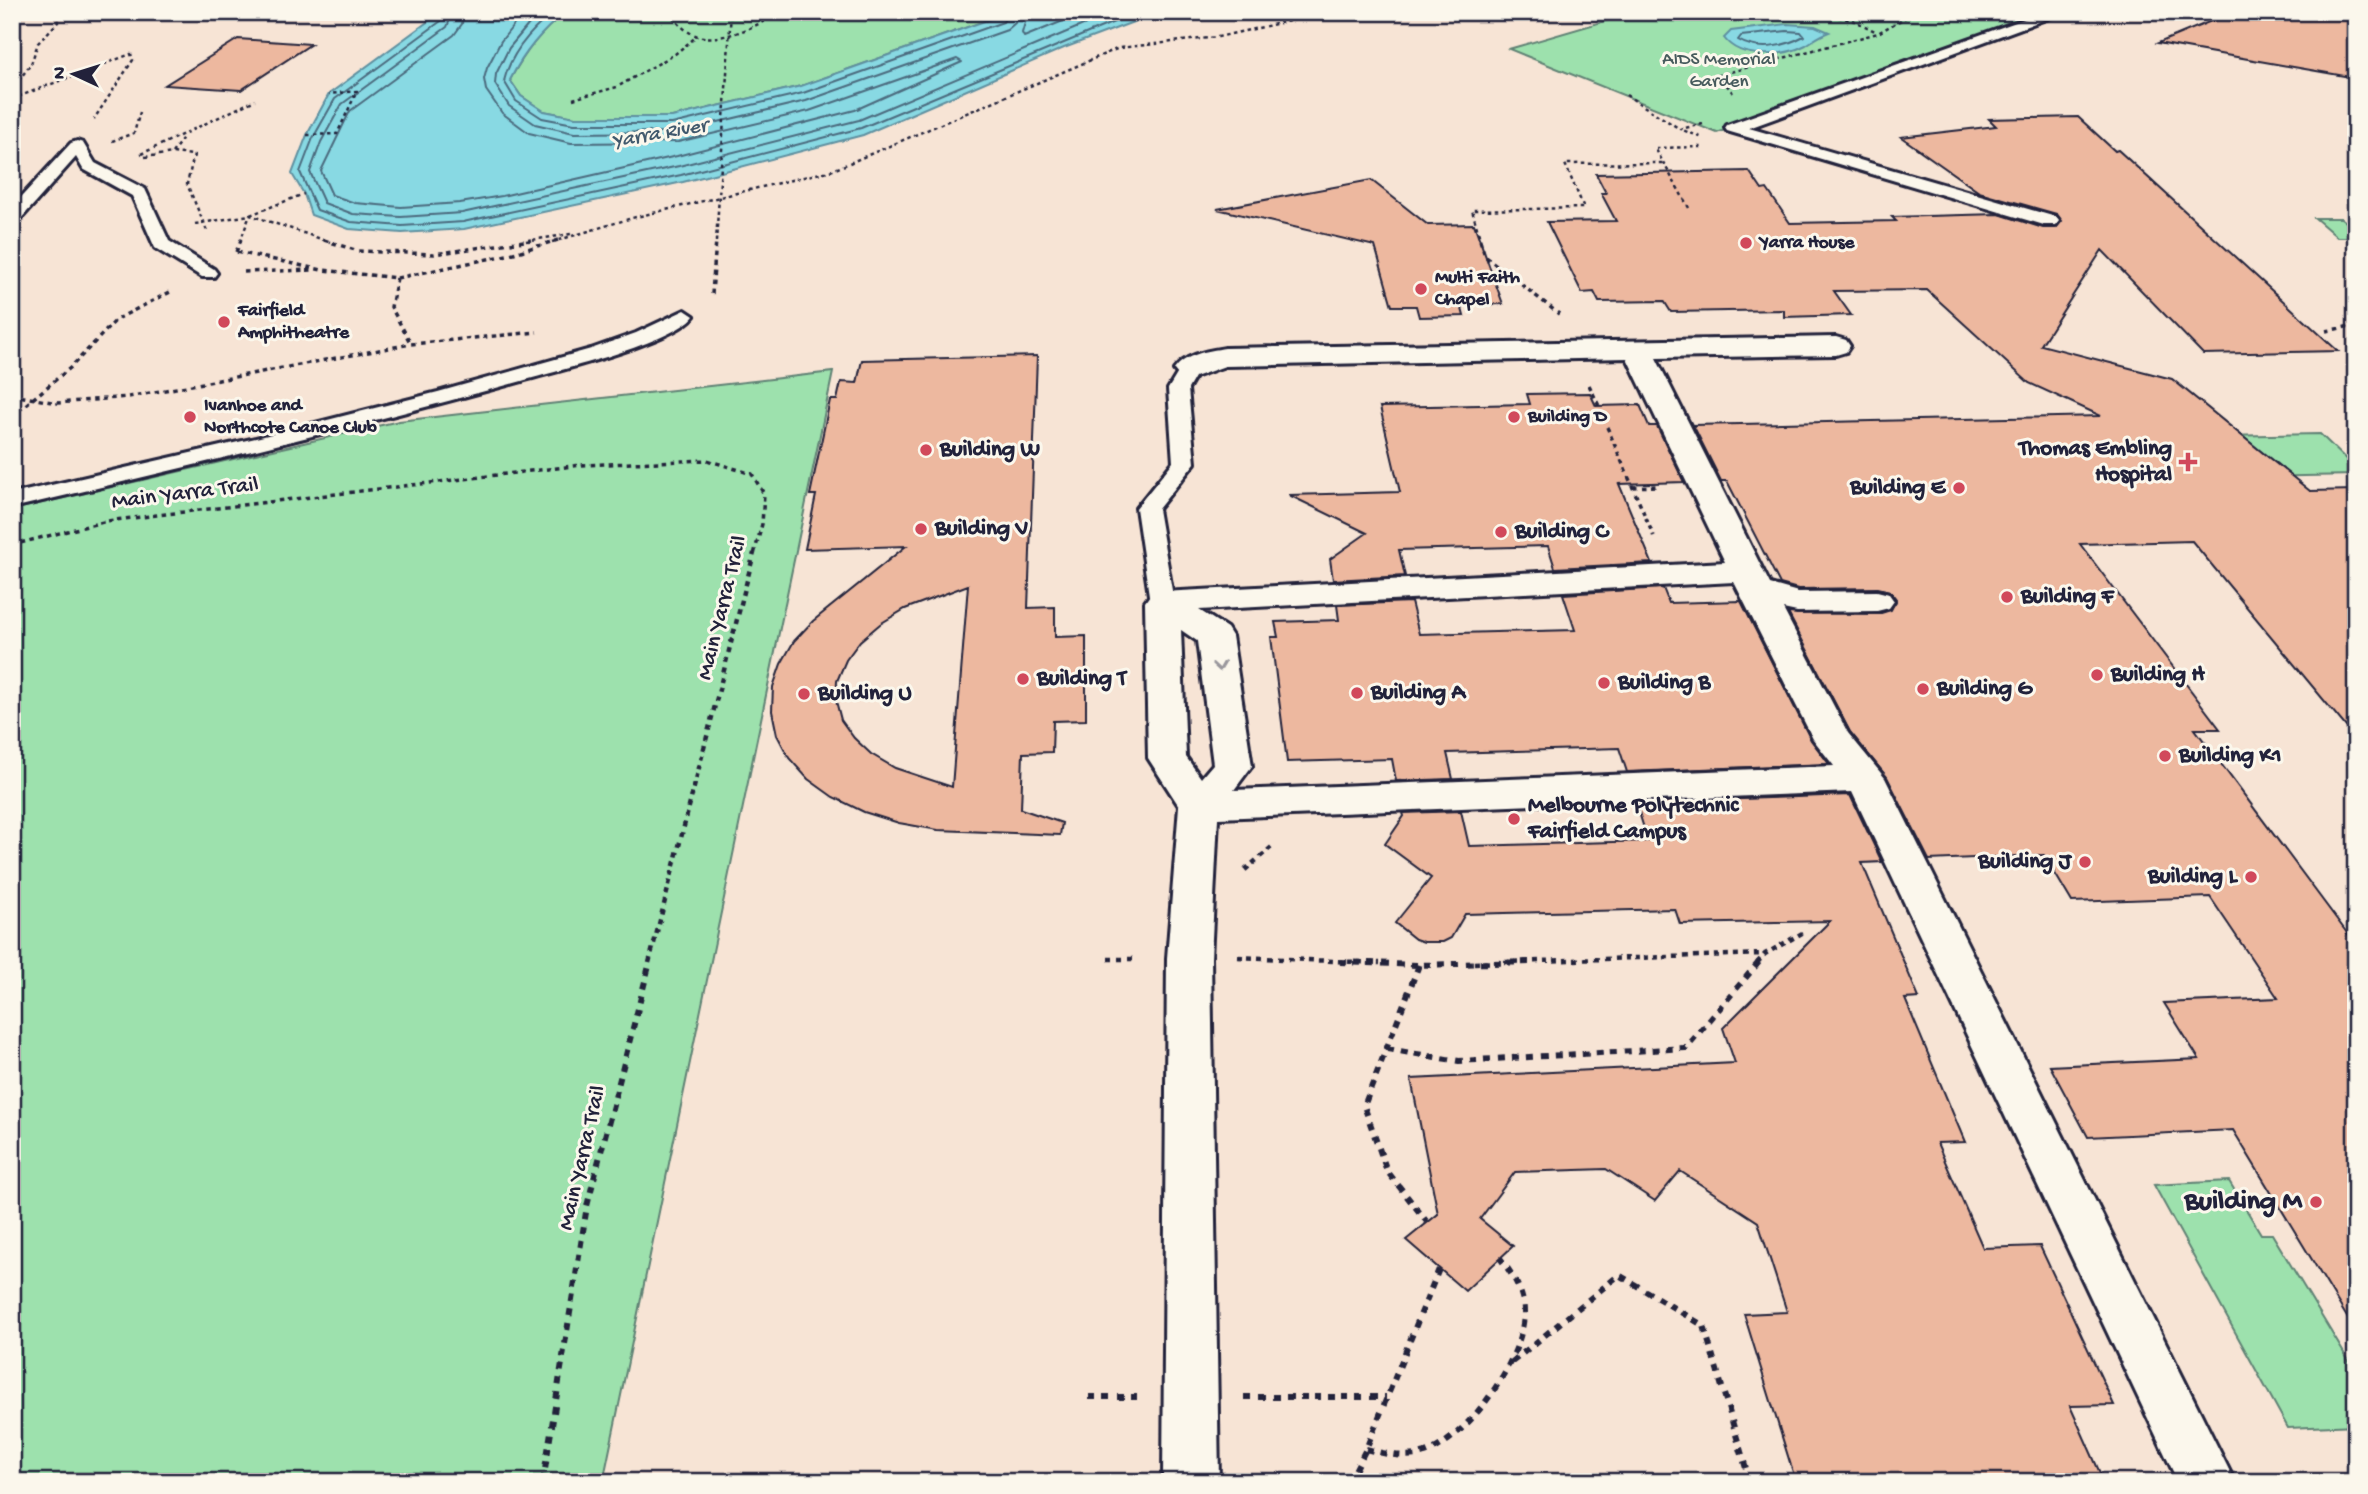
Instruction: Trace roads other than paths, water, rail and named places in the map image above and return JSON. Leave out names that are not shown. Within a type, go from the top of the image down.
[{"type":"street","points":[[1189,370],[1208,360],[1225,357],[1836,346]]},
{"type":"street","points":[[1637,349],[1832,739],[1865,778],[2207,1482]]},
{"type":"street","points":[[1162,602],[1670,575],[1751,581],[1797,603],[1877,601]]},
{"type":"street","points":[[1162,602],[1214,636],[1233,766],[1199,805],[1189,958],[1191,1482]]},
{"type":"street","points":[[1162,602],[1167,758],[1199,805]]},
{"type":"street","points":[[1199,805],[1865,778]]},
{"type":"lane","points":[[2050,221],[1733,128],[2058,12]]},
{"type":"lane","points":[[12,218],[77,146],[89,166],[139,193],[161,244],[208,274]]},
{"type":"lane","points":[[12,500],[387,414],[623,344],[665,328],[685,316]]},
{"type":"lane","points":[[1162,602],[1147,508],[1184,463],[1178,389],[1189,370]]},
{"type":"water","name":"Yarra River","points":[[441,12],[566,12],[541,34],[515,70],[510,80],[521,96],[544,111],[575,117],[672,117],[801,86],[1010,12],[1160,12],[1064,48],[863,135],[683,182],[464,229],[402,233],[349,229],[311,215],[304,194],[292,174],[307,135],[329,94]]},
{"type":"water","points":[[1787,24],[1815,26],[1829,32],[1797,49],[1774,54],[1740,50],[1724,38],[1731,31]]},
{"type":"place","name":"Yarra House","points":[[1746,243]]},
{"type":"place","name":"Multi Faith Chapel","points":[[1421,289]]},
{"type":"place","name":"Fairfield Amphitheatre","points":[[224,322]]},
{"type":"place","name":"Ivanhoe and Northcote Canoe Club","points":[[190,417]]},
{"type":"place","name":"Building D","points":[[1514,417]]},
{"type":"place","name":"Building W","points":[[926,450]]},
{"type":"place","name":"Thomas Embling Hospital","points":[[2188,462]]},
{"type":"place","name":"Building E","points":[[1959,488]]},
{"type":"place","name":"Building V","points":[[921,529]]},
{"type":"place","name":"Building C","points":[[1501,532]]},
{"type":"place","name":"Building F","points":[[2007,597]]},
{"type":"place","name":"Building H","points":[[2097,675]]},
{"type":"place","name":"Building T","points":[[1023,679]]},
{"type":"place","name":"Building B","points":[[1604,683]]},
{"type":"place","name":"Building G","points":[[1923,689]]},
{"type":"place","name":"Building A","points":[[1357,693]]},
{"type":"place","name":"Building U","points":[[804,694]]},
{"type":"place","name":"Building K1","points":[[2165,756]]},
{"type":"place","name":"Melbourne Polytechnic Fairfield Campus","points":[[1514,819]]},
{"type":"place","name":"Building J","points":[[2085,862]]},
{"type":"place","name":"Building L","points":[[2251,877]]},
{"type":"place","name":"Building M","points":[[2316,1202]]},
{"type":"park label","name":"AIDS Memorial Garden","points":[[1719,71]]}]
